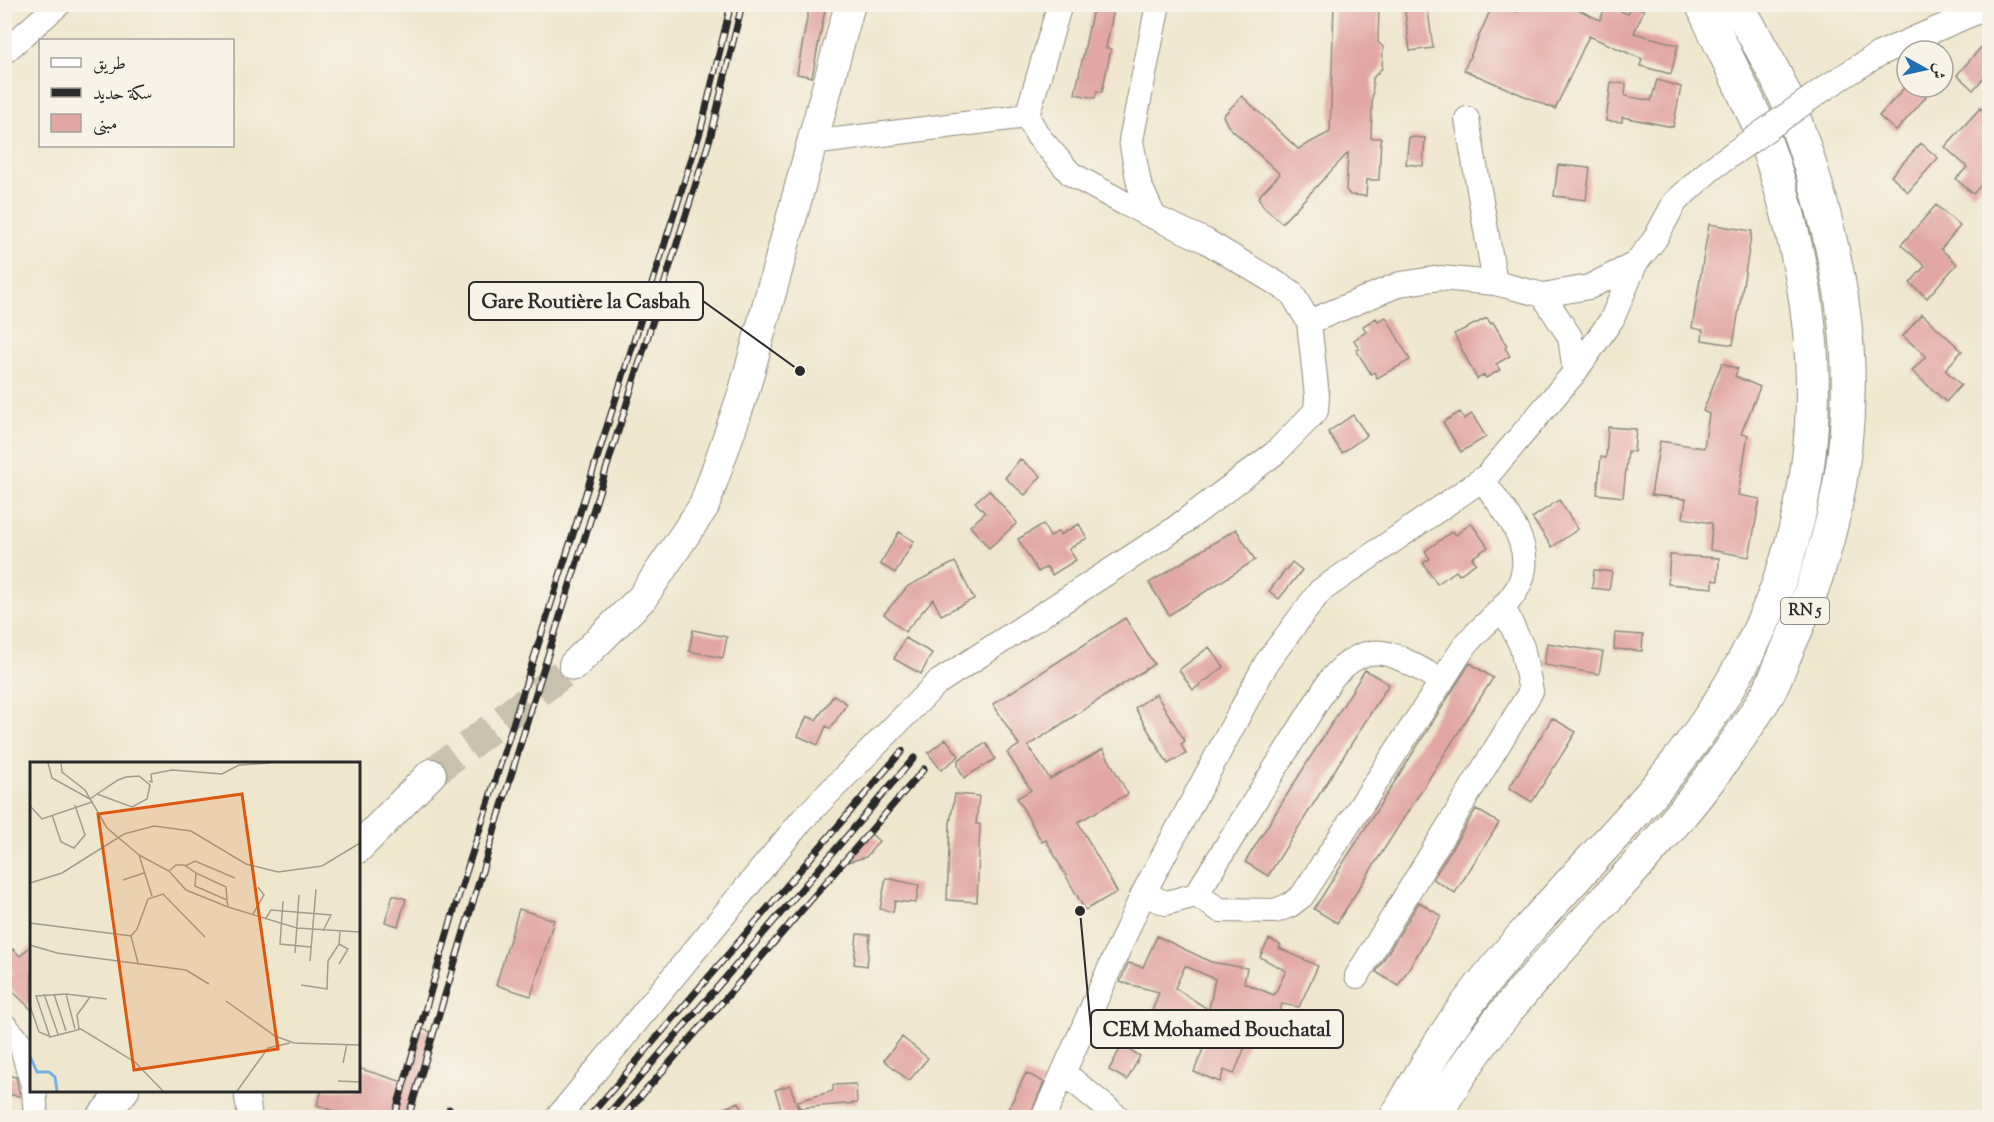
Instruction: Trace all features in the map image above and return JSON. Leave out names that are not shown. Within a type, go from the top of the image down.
[{"type":"highway","name":"RN 5","points":[[1396,1118],[1469,1002],[1513,947],[1651,794],[1696,736],[1740,672],[1769,608],[1792,543],[1807,482],[1814,416],[1813,352],[1803,282],[1789,218],[1762,133],[1702,4]]},
{"type":"highway","name":"RN 5","points":[[1434,1118],[1454,1079],[1487,1032],[1675,823],[1749,721],[1767,694],[1798,627],[1827,549],[1840,489],[1847,412],[1847,347],[1838,282],[1814,178],[1793,115],[1737,4]]},
{"type":"main road","points":[[574,665],[642,598],[704,506],[744,391],[850,4]]},
{"type":"main road","points":[[360,846],[430,774]]},
{"type":"main road","points":[[101,1118],[122,1092]]},
{"type":"street","points":[[4,52],[58,4]]},
{"type":"street","points":[[557,1118],[802,820],[937,683],[1173,530],[1275,453],[1316,411],[1317,396],[1309,322],[1292,292],[1206,241],[1071,174],[1038,136],[1027,116],[1060,4]]},
{"type":"street","points":[[1154,217],[1138,184],[1131,140],[1158,4]]},
{"type":"street","points":[[1043,1118],[1143,894],[1267,662],[1320,591],[1488,476],[1575,372],[1612,320],[1635,264],[1656,239],[1675,202],[1711,169],[1825,88],[1879,54],[1989,6]]},
{"type":"street","points":[[812,143],[1027,116]]},
{"type":"street","points":[[1467,119],[1495,283]]},
{"type":"street","points":[[1309,322],[1400,284],[1440,278],[1495,283],[1543,295],[1589,286],[1635,264]]},
{"type":"street","points":[[1543,295],[1570,337],[1575,372]]},
{"type":"street","points":[[1196,895],[1220,910],[1275,911],[1290,905],[1302,896],[1468,642],[1504,609],[1517,592],[1524,561],[1521,542],[1482,479]]},
{"type":"street","points":[[1357,976],[1531,691],[1522,647],[1504,609]]},
{"type":"street","points":[[1143,894],[1166,903],[1196,895],[1331,679],[1355,656],[1366,653],[1386,653],[1442,681]]},
{"type":"street","points":[[4,1025],[21,1044],[30,1075]]},
{"type":"street","points":[[1064,1073],[1119,1118]]},
{"type":"street","points":[[34,1092],[36,1118]]},
{"type":"street","points":[[246,1092],[250,1118]]},
{"type":"building","points":[[1094,4],[1115,4],[1106,48],[1111,49],[1102,92],[1097,91],[1095,98],[1075,94]]},
{"type":"building","points":[[1334,4],[1379,6],[1378,42],[1383,47],[1382,68],[1373,78],[1371,138],[1381,138],[1379,180],[1367,180],[1366,196],[1350,195],[1346,190],[1348,153],[1282,223],[1263,206],[1258,197],[1280,174],[1228,126],[1223,116],[1242,96],[1298,149],[1330,132]]},
{"type":"building","points":[[1404,4],[1427,4],[1433,48],[1410,51]]},
{"type":"building","points":[[1493,4],[1500,4],[1518,12],[1521,4],[1566,4],[1600,20],[1606,5],[1628,14],[1632,5],[1644,10],[1634,33],[1678,45],[1671,74],[1640,66],[1642,59],[1589,36],[1555,109],[1464,70]]},
{"type":"building","points":[[809,7],[825,10],[812,77],[797,74]]},
{"type":"building","points":[[1989,38],[1989,72],[1973,90],[1957,75]]},
{"type":"building","points":[[1657,80],[1681,87],[1673,127],[1622,117],[1622,122],[1606,121],[1611,82],[1626,84],[1625,96],[1651,101]]},
{"type":"building","points":[[1895,98],[1924,99],[1896,131],[1879,116]]},
{"type":"building","points":[[1980,108],[1989,116],[1989,176],[1973,194],[1956,179],[1967,167],[1945,147]]},
{"type":"building","points":[[1409,137],[1425,138],[1423,166],[1406,164]]},
{"type":"building","points":[[1921,143],[1938,158],[1908,192],[1891,176]]},
{"type":"building","points":[[1558,165],[1590,168],[1586,200],[1554,196]]},
{"type":"building","points":[[1936,205],[1960,226],[1941,249],[1957,264],[1927,298],[1910,283],[1925,266],[1901,245]]},
{"type":"building","points":[[1709,224],[1752,231],[1733,345],[1702,340],[1703,330],[1692,328]]},
{"type":"building","points":[[1922,314],[1962,351],[1945,370],[1961,385],[1946,402],[1912,371],[1926,356],[1903,336]]},
{"type":"building","points":[[1386,317],[1410,360],[1377,378],[1374,372],[1371,374],[1356,350],[1359,349],[1354,340],[1366,332],[1363,326],[1376,318],[1378,321]]},
{"type":"building","points":[[1487,318],[1491,324],[1493,322],[1510,356],[1496,364],[1500,370],[1486,378],[1484,375],[1477,379],[1454,334]]},
{"type":"building","points":[[1722,363],[1738,369],[1735,376],[1760,387],[1741,434],[1748,435],[1738,495],[1760,499],[1749,557],[1710,550],[1712,523],[1683,518],[1686,499],[1651,495],[1660,441],[1704,448],[1709,414],[1703,411]]},
{"type":"building","points":[[1460,412],[1464,419],[1472,414],[1486,437],[1461,452],[1443,422]]},
{"type":"building","points":[[1353,415],[1367,435],[1342,453],[1328,432]]},
{"type":"building","points":[[1608,427],[1636,429],[1634,452],[1628,451],[1623,497],[1597,494],[1601,457],[1606,458]]},
{"type":"building","points":[[1020,459],[1041,476],[1025,495],[1005,478]]},
{"type":"building","points":[[989,490],[1017,523],[989,548],[970,526],[985,513],[975,502]]},
{"type":"building","points":[[1559,500],[1578,529],[1552,547],[1532,518]]},
{"type":"building","points":[[1471,523],[1488,547],[1472,558],[1476,563],[1459,575],[1456,571],[1437,584],[1423,563],[1430,559],[1425,551],[1453,531],[1456,535]]},
{"type":"building","points":[[1043,524],[1050,537],[1058,531],[1060,535],[1079,524],[1087,538],[1069,549],[1076,560],[1052,575],[1047,567],[1038,572],[1018,539]]},
{"type":"building","points":[[1236,529],[1255,560],[1169,615],[1149,583]]},
{"type":"building","points":[[899,532],[914,541],[895,573],[880,564]]},
{"type":"building","points":[[1670,555],[1719,558],[1718,581],[1713,580],[1713,588],[1668,584]]},
{"type":"building","points":[[955,562],[974,599],[941,615],[933,599],[905,632],[884,614],[908,586]]},
{"type":"building","points":[[1292,562],[1302,570],[1279,599],[1269,591]]},
{"type":"building","points":[[1594,570],[1612,572],[1609,590],[1592,588]]},
{"type":"building","points":[[1125,618],[1154,664],[1028,746],[1050,779],[1103,749],[1128,794],[1078,822],[1117,892],[1085,910],[1046,840],[1042,842],[1017,798],[1031,790],[1007,753],[1019,745],[993,704]]},
{"type":"building","points":[[693,630],[727,637],[723,658],[689,651]]},
{"type":"building","points":[[1615,633],[1643,635],[1642,651],[1614,649]]},
{"type":"building","points":[[905,638],[932,653],[921,674],[894,659]]},
{"type":"building","points":[[1547,643],[1603,652],[1599,674],[1544,665]]},
{"type":"building","points":[[1209,647],[1224,667],[1193,690],[1179,670]]},
{"type":"building","points":[[1470,663],[1493,678],[1337,923],[1314,909]]},
{"type":"building","points":[[1365,670],[1389,684],[1268,876],[1245,862]]},
{"type":"building","points":[[1156,694],[1185,741],[1181,744],[1186,754],[1168,764],[1135,708]]},
{"type":"building","points":[[834,695],[847,704],[830,729],[826,726],[818,745],[798,736],[807,716],[816,720]]},
{"type":"building","points":[[1552,718],[1576,732],[1532,802],[1509,788]]},
{"type":"building","points":[[946,739],[959,756],[941,770],[928,753]]},
{"type":"building","points":[[986,743],[995,759],[964,778],[958,766],[958,760]]},
{"type":"building","points":[[955,794],[979,796],[976,824],[980,824],[977,902],[947,900],[950,823]]},
{"type":"building","points":[[1476,809],[1499,823],[1455,893],[1433,879]]},
{"type":"building","points":[[870,833],[879,841],[866,857],[844,863]]},
{"type":"building","points":[[886,878],[919,885],[916,903],[895,901],[893,912],[880,909]]},
{"type":"building","points":[[393,895],[406,899],[398,926],[385,922]]},
{"type":"building","points":[[1419,902],[1441,916],[1398,986],[1376,972]]},
{"type":"building","points":[[519,909],[554,920],[531,996],[496,985]]},
{"type":"building","points":[[857,934],[870,935],[867,966],[854,964]]},
{"type":"building","points":[[1157,936],[1211,962],[1247,968],[1244,983],[1274,995],[1286,971],[1260,957],[1269,939],[1281,945],[1279,948],[1318,966],[1299,1007],[1282,1004],[1276,1021],[1258,1015],[1234,1074],[1224,1070],[1220,1082],[1194,1072],[1207,1039],[1189,1035],[1191,1025],[1152,1011],[1159,992],[1120,982],[1128,963],[1143,967]],"holes":[[[1185,966],[1215,979],[1209,1010],[1175,988]]]},
{"type":"building","points":[[30,947],[30,1008],[4,983],[13,972],[4,963],[4,958],[13,949],[20,956]]},
{"type":"building","points":[[418,1028],[434,1033],[409,1118],[353,1118],[317,1105],[321,1092],[360,1092],[360,1069],[403,1082]]},
{"type":"building","points":[[902,1037],[928,1058],[909,1081],[884,1060]]},
{"type":"building","points":[[1122,1045],[1140,1056],[1127,1080],[1109,1070]]},
{"type":"building","points":[[1026,1073],[1044,1082],[1029,1118],[1004,1118]]},
{"type":"building","points":[[4,1075],[16,1077],[20,1096],[4,1094]]},
{"type":"building","points":[[856,1084],[857,1103],[799,1108],[798,1101],[833,1091],[833,1085]]},
{"type":"building","points":[[790,1085],[800,1114],[784,1118],[775,1090]]},
{"type":"building","points":[[739,1102],[746,1118],[702,1118]]},
{"type":"tunnel","points":[[431,774],[574,665]]},
{"type":"railway","points":[[394,1118],[453,914],[701,129],[731,4]]},
{"type":"railway","points":[[408,1118],[531,709],[711,135],[742,4]]},
{"type":"railway","points":[[588,1118],[902,751]]},
{"type":"railway","points":[[605,1118],[914,758]]},
{"type":"railway","points":[[622,1118],[924,769]]},
{"type":"railway","points":[[447,1118],[449,1109]]},
{"type":"place","name":"Gare Routière la Casbah","points":[[800,371]]},
{"type":"place","name":"CEM Mohamed Bouchatal","points":[[1080,911]]}]
